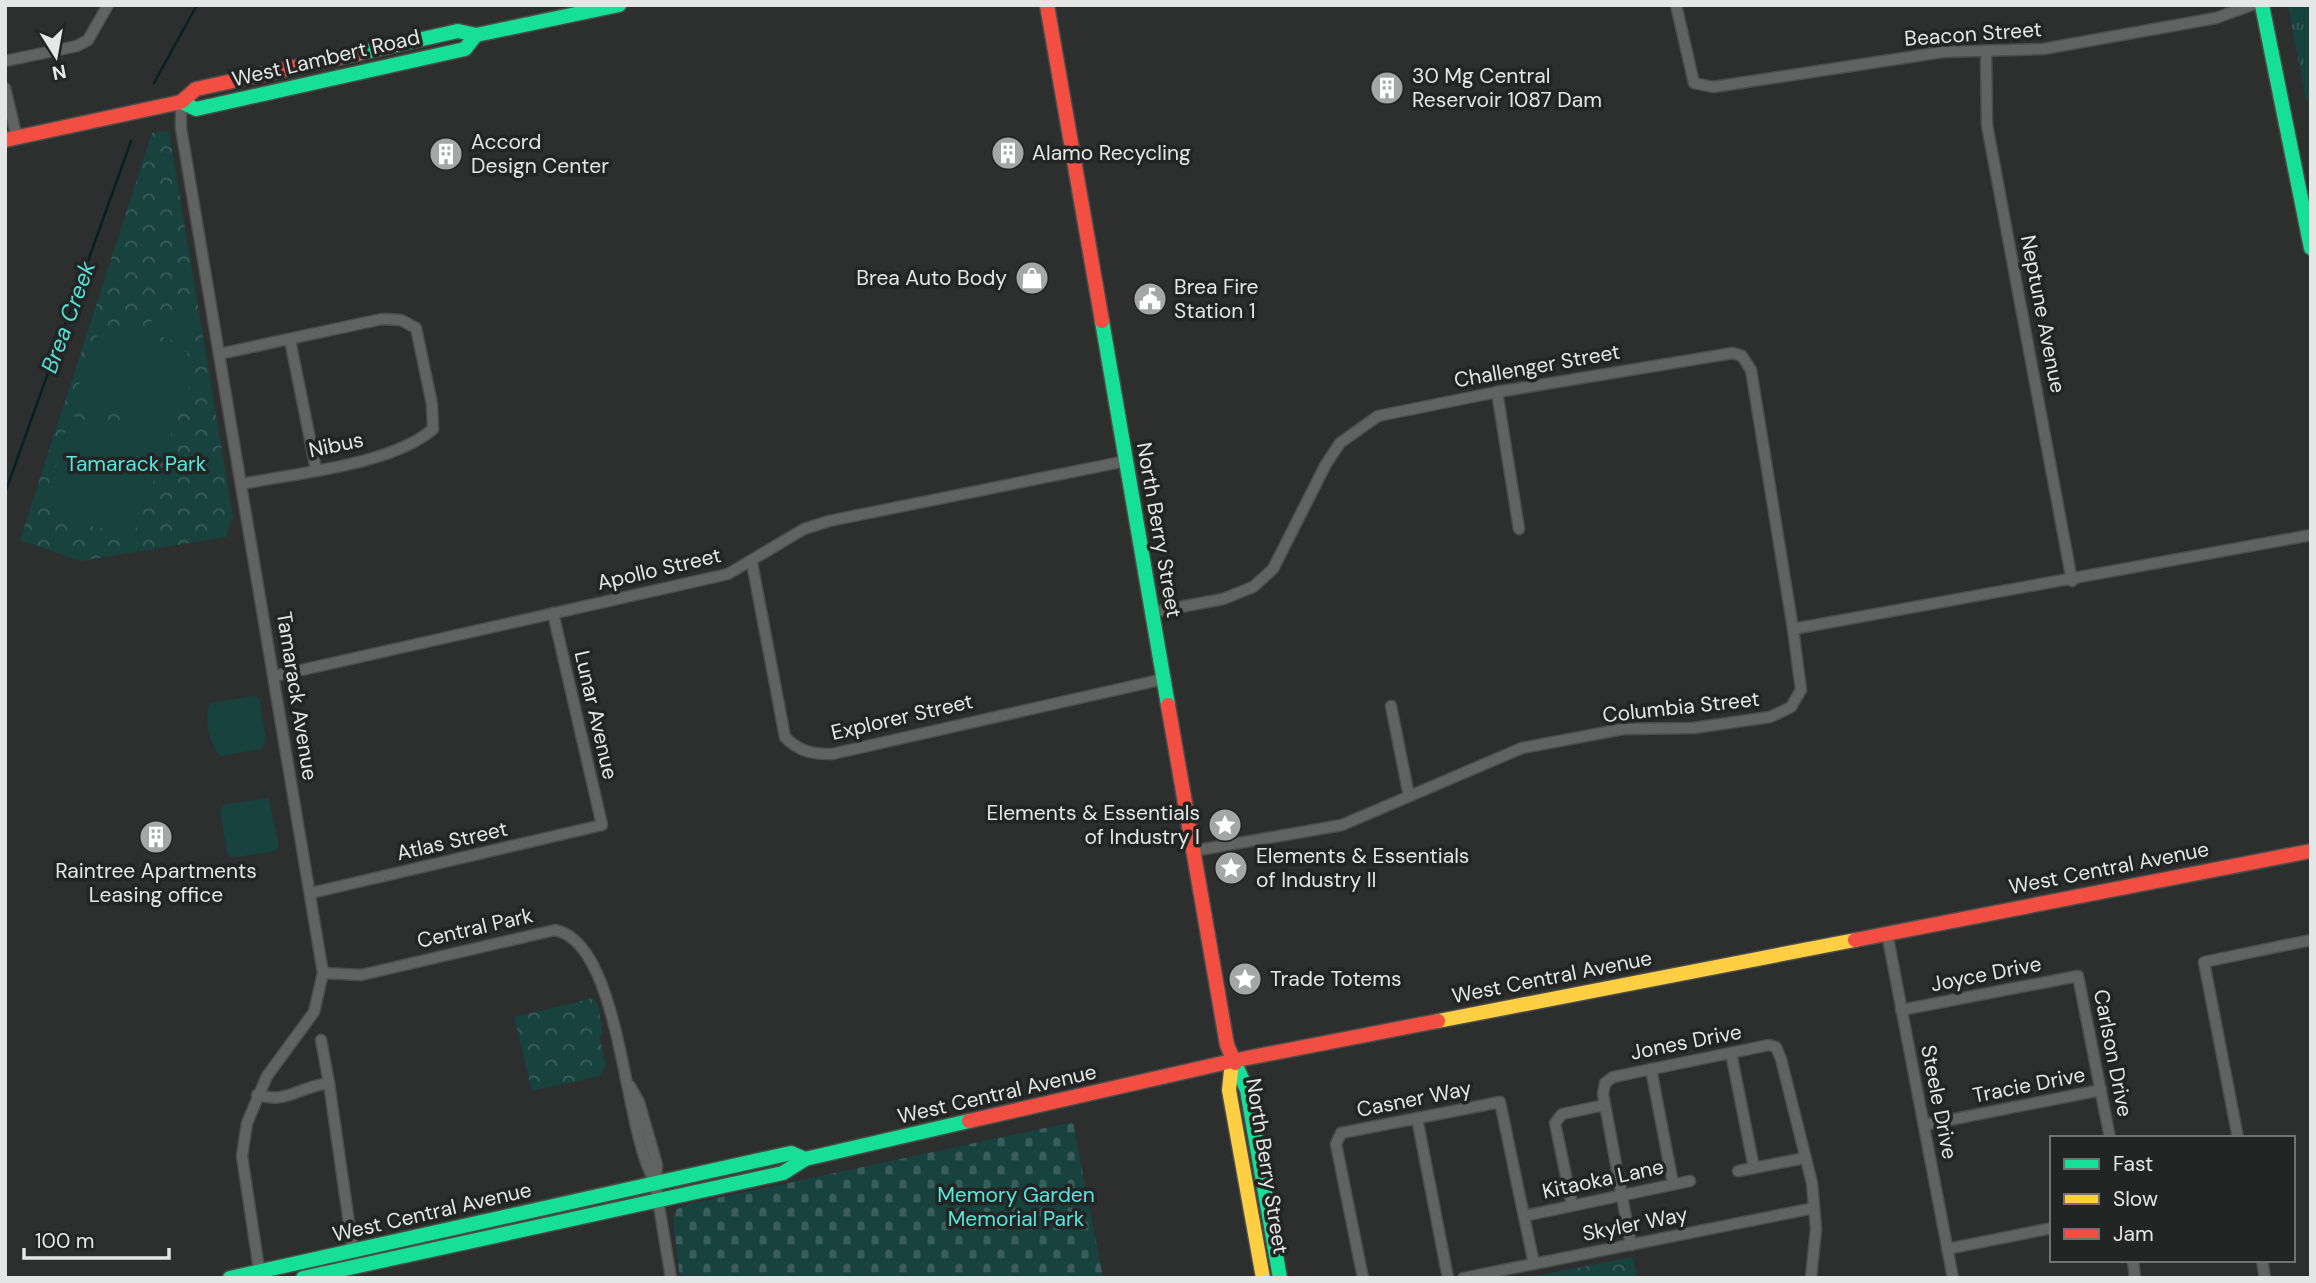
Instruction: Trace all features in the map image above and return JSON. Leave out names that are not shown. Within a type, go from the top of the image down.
[{"type":"main road","name":"West Lambert Road","points":[[11,139],[181,102],[196,109],[465,49],[476,35],[619,5]]},
{"type":"main road","name":"North Berry Street","points":[[1047,5],[1232,1061],[1229,1090],[1263,1278]]},
{"type":"main road","points":[[2262,5],[2311,248]]},
{"type":"main road","name":"West Central Avenue","points":[[303,1278],[659,1202],[783,1173],[805,1159],[1232,1061],[2311,851]]},
{"type":"main road","name":"North Berry Street","points":[[1232,1061],[1247,1090],[1280,1278]]},
{"type":"main road","name":"West Central Avenue","points":[[230,1278],[260,1275],[354,1251],[791,1153],[805,1159]]},
{"type":"street","points":[[5,61],[77,46],[88,40],[108,5]]},
{"type":"street","name":"Beacon Street","points":[[1676,5],[1694,83],[1713,87],[1943,52],[1986,53],[2043,49],[2216,18],[2252,5]]},
{"type":"street","name":"Neptune Avenue","points":[[1986,53],[1987,125],[2072,581]]},
{"type":"street","points":[[5,88],[11,139]]},
{"type":"street","name":"Tamarack Avenue","points":[[181,102],[181,128],[323,973],[314,1012],[257,1095],[247,1123],[242,1156],[260,1275]]},
{"type":"street","name":"Nibus","points":[[242,484],[394,451],[419,440],[433,429],[432,404],[416,328],[401,320],[382,319],[290,340]]},
{"type":"street","points":[[219,354],[290,340],[316,469]]},
{"type":"street","name":"Challenger Street","points":[[1153,612],[1223,599],[1253,587],[1273,569],[1326,464],[1340,443],[1372,420],[1418,407],[1497,392],[1725,353],[1742,356],[1751,370],[1793,629]]},
{"type":"street","points":[[1497,392],[1519,529]]},
{"type":"street","name":"Apollo Street","points":[[275,676],[728,575],[752,563],[804,529],[829,521],[1126,461]]},
{"type":"street","points":[[1793,629],[2072,581],[2311,535]]},
{"type":"street","name":"Explorer Street","points":[[752,563],[785,737],[797,749],[814,754],[832,754],[1164,679]]},
{"type":"street","name":"Lunar Avenue","points":[[553,613],[602,825]]},
{"type":"street","name":"Columbia Street","points":[[1193,850],[1342,825],[1522,748],[1623,729],[1693,728],[1770,717],[1785,712],[1801,690],[1793,629]]},
{"type":"street","points":[[1391,706],[1409,796]]},
{"type":"street","name":"Atlas Street","points":[[311,894],[602,825]]},
{"type":"street","name":"Central Park","points":[[323,973],[361,975],[555,930],[566,932],[582,949],[604,989],[630,1086],[639,1102],[657,1164],[655,1182],[671,1278]]},
{"type":"street","name":"Steele Drive","points":[[1887,933],[1953,1278]]},
{"type":"street","points":[[2238,1136],[2204,962],[2311,940]]},
{"type":"street","name":"Joyce Drive","points":[[1901,1010],[2078,976]]},
{"type":"street","name":"Carlson Drive","points":[[2078,976],[2110,1136]]},
{"type":"street","points":[[321,1041],[354,1251]]},
{"type":"street","name":"Jones Drive","points":[[1605,1105],[1605,1083],[1613,1077],[1769,1045],[1776,1047],[1805,1158]]},
{"type":"street","points":[[1731,1053],[1754,1168]]},
{"type":"street","points":[[1651,1069],[1673,1184]]},
{"type":"street","points":[[257,1095],[274,1100],[308,1086],[329,1083]]},
{"type":"street","name":"Tracie Drive","points":[[1924,1125],[2101,1090]]},
{"type":"street","name":"Casner Way","points":[[1363,1278],[1336,1144],[1341,1133],[1500,1102],[1524,1216]]},
{"type":"street","points":[[1572,1206],[1555,1123],[1562,1114],[1605,1105],[1631,1245]]},
{"type":"street","points":[[1417,1118],[1448,1278]]},
{"type":"street","points":[[1738,1171],[1805,1158],[1816,1229],[1811,1278]]},
{"type":"street","name":"Kitaoka Lane","points":[[1524,1216],[1690,1181]]},
{"type":"street","name":"Skyler Way","points":[[1463,1278],[1814,1208]]},
{"type":"street","points":[[1524,1216],[1534,1264]]},
{"type":"street","points":[[1947,1249],[2050,1228]]},
{"type":"green space","points":[[2288,5],[2311,5],[2311,100],[2306,101]]},
{"type":"green space","name":"Tamarack Park","points":[[169,131],[233,516],[226,537],[80,561],[20,540],[152,133]]},
{"type":"green space","points":[[155,309],[193,320],[186,344],[148,333]]},
{"type":"green space","points":[[111,326],[187,352],[194,373],[134,533],[72,521],[52,510],[46,503],[70,415],[118,431],[121,416],[73,401],[98,334]]},
{"type":"green space","points":[[254,696],[260,700],[266,742],[261,749],[220,756],[209,731],[207,715],[210,703]]},
{"type":"green space","points":[[269,798],[279,846],[275,851],[232,858],[227,853],[220,810],[225,804]]},
{"type":"green space","points":[[593,998],[598,1005],[603,1034],[599,1035],[606,1066],[600,1076],[532,1091],[514,1017]]},
{"type":"green space","name":"Memory Garden Memorial Park","points":[[1073,1122],[1103,1278],[680,1278],[673,1218],[677,1209],[689,1204]]},
{"type":"green space","points":[[1633,1257],[1637,1278],[1525,1278]]},
{"type":"waterway","name":"Brea Creek","points":[[154,83],[197,5]]},
{"type":"waterway","name":"Brea Creek","points":[[5,493],[131,141]]},
{"type":"traffic: fast","points":[[360,53],[458,31],[476,35],[619,5]]},
{"type":"traffic: fast","points":[[2262,5],[2311,248]]},
{"type":"traffic: fast","points":[[181,102],[196,109],[465,49],[476,35]]},
{"type":"traffic: fast","points":[[1102,321],[1168,705]]},
{"type":"traffic: fast","points":[[1235,1063],[1247,1090],[1280,1278]]},
{"type":"traffic: fast","points":[[303,1278],[783,1173],[805,1159],[969,1121]]},
{"type":"traffic: fast","points":[[230,1278],[791,1153],[805,1159]]},
{"type":"traffic: slow","points":[[1438,1021],[1855,940]]},
{"type":"traffic: slow","points":[[1232,1061],[1229,1090],[1263,1278]]},
{"type":"traffic: jam","points":[[1047,5],[1102,321]]},
{"type":"traffic: jam","points":[[5,140],[181,102],[196,89],[360,53]]},
{"type":"traffic: jam","points":[[1168,705],[1227,1045],[1235,1063]]},
{"type":"traffic: jam","points":[[1855,940],[2311,851]]},
{"type":"traffic: jam","points":[[969,1121],[1232,1061],[1438,1021]]},
{"type":"place","name":"30 Mg Central Reservoir 1087 Dam","points":[[1387,88]]},
{"type":"place","name":"Alamo Recycling","points":[[1008,153]]},
{"type":"place","name":"Accord Design Center","points":[[446,154]]},
{"type":"place","name":"Brea Auto Body","points":[[1032,278]]},
{"type":"place","name":"Brea Fire Station 1","points":[[1150,299]]},
{"type":"place","name":"Elements & Essentials of Industry I","points":[[1225,825]]},
{"type":"place","name":"Raintree Apartments Leasing office","points":[[156,837]]},
{"type":"place","name":"Elements & Essentials of Industry II","points":[[1231,868]]},
{"type":"place","name":"Trade Totems","points":[[1245,979]]}]
